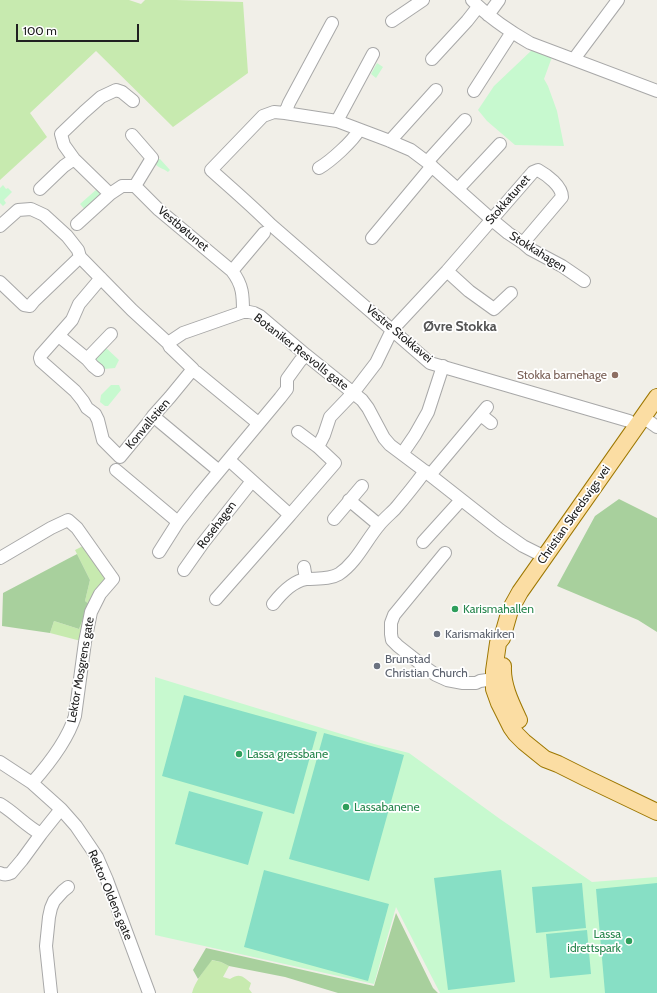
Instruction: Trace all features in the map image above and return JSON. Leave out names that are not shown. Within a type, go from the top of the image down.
[{"type":"main road","name":"Christian Skredsvigs vei","points":[[497,684],[495,662],[498,642],[502,638],[513,603],[636,419],[657,397]]},
{"type":"main road","points":[[497,684],[499,703],[511,727],[527,745],[545,759],[657,812]]},
{"type":"street","points":[[392,21],[423,0]]},
{"type":"street","points":[[488,15],[499,0]]},
{"type":"street","points":[[574,59],[618,0]]},
{"type":"street","points":[[432,59],[467,21],[475,3],[488,15],[530,43],[657,91]]},
{"type":"street","points":[[285,112],[332,23]]},
{"type":"street","points":[[474,91],[512,32]]},
{"type":"street","points":[[337,121],[373,54]]},
{"type":"street","points":[[110,194],[74,158],[64,145],[61,134],[101,97],[116,90],[122,92],[132,101]]},
{"type":"street","points":[[390,141],[436,90]]},
{"type":"street","name":"Stokkahagen","points":[[211,170],[264,116],[274,112],[285,112],[337,121],[410,150],[430,164],[508,233],[530,249],[562,266],[584,281]]},
{"type":"street","points":[[372,238],[465,120]]},
{"type":"street","points":[[320,168],[356,136],[359,130]]},
{"type":"street","points":[[76,224],[110,194],[122,186],[135,186],[152,158],[132,135]]},
{"type":"street","points":[[458,189],[500,144]]},
{"type":"street","points":[[40,189],[74,158]]},
{"type":"street","name":"Vestre Stokkavei","points":[[211,170],[270,224],[430,362],[636,419],[657,427]]},
{"type":"street","name":"Stokkatunet","points":[[353,393],[376,362],[392,330],[447,271],[533,172],[538,170],[549,177],[560,188],[562,197],[523,243]]},
{"type":"street","name":"Vestbøtunet","points":[[135,186],[159,210],[237,276],[242,289],[243,312]]},
{"type":"street","points":[[0,226],[16,212],[31,209],[44,215],[67,236],[78,250],[80,257],[100,278],[168,343]]},
{"type":"street","points":[[232,271],[264,233]]},
{"type":"street","points":[[0,282],[24,305],[30,306],[80,257]]},
{"type":"street","points":[[447,271],[469,291],[494,309],[511,293]]},
{"type":"street","name":"Konvallstien","points":[[100,278],[79,304],[72,320],[40,358],[75,391],[87,408],[95,414],[103,440],[120,457],[193,369],[170,347],[168,343]]},
{"type":"street","name":"Botaniker Resvolls gate","points":[[168,343],[183,333],[243,312],[254,313],[260,316],[362,400],[384,438],[390,445],[523,546],[537,567]]},
{"type":"street","points":[[87,359],[111,334]]},
{"type":"street","points":[[59,336],[98,370]]},
{"type":"street","points":[[159,552],[178,522],[287,389],[287,379],[300,360],[306,355]]},
{"type":"street","points":[[402,454],[428,412],[443,366]]},
{"type":"street","points":[[196,372],[258,423]]},
{"type":"street","points":[[318,447],[330,417],[353,393]]},
{"type":"street","points":[[272,604],[284,591],[295,584],[306,579],[328,578],[342,572],[379,525],[484,411],[491,423]]},
{"type":"street","points":[[159,421],[219,471]]},
{"type":"street","points":[[216,600],[334,463],[318,447],[298,432]]},
{"type":"street","points":[[229,460],[290,515]]},
{"type":"street","points":[[116,470],[178,522]]},
{"type":"street","name":"Rosehagen","points":[[184,570],[202,543],[252,480]]},
{"type":"street","points":[[334,519],[362,486]]},
{"type":"street","points":[[349,500],[379,525]]},
{"type":"street","points":[[423,542],[461,500]]},
{"type":"street","name":"Lektor Mosgrens gate","points":[[0,558],[51,528],[68,520],[77,528],[113,579],[100,594],[91,612],[85,642],[75,716],[72,726],[61,744],[32,783]]},
{"type":"street","points":[[445,553],[394,615],[391,623],[392,640],[426,668],[447,680],[463,683],[476,683],[480,681],[497,684]]},
{"type":"street","points":[[304,567],[306,579]]},
{"type":"street","name":"Rektor Oldens gate","points":[[0,762],[32,783],[61,808],[76,826],[97,857],[149,993]]},
{"type":"street","points":[[0,804],[34,831],[41,834]]},
{"type":"street","points":[[0,873],[11,873],[61,808]]},
{"type":"street","points":[[51,993],[46,946],[49,917],[54,901],[68,887]]},
{"type":"green space","points":[[0,0],[129,0],[141,4],[145,0],[243,2],[248,73],[173,127],[96,51],[30,113],[47,137],[0,180]]},
{"type":"green space","points":[[533,49],[552,57],[544,79],[557,111],[564,146],[515,145],[487,121],[478,110],[494,86]]},
{"type":"green space","points":[[377,63],[383,67],[376,78],[371,74]]},
{"type":"green space","points":[[160,159],[170,170],[168,172],[155,164],[154,162]]},
{"type":"green space","points":[[3,185],[6,189],[8,188],[12,192],[4,200],[6,203],[3,206],[0,203],[0,188]]},
{"type":"green space","points":[[97,189],[100,192],[100,195],[86,211],[80,204]]},
{"type":"green space","points":[[104,346],[119,360],[115,368],[104,369],[95,361],[95,358]]},
{"type":"green space","points":[[111,385],[119,385],[121,390],[108,406],[105,406],[100,402],[101,395]]},
{"type":"green space","points":[[619,499],[657,518],[657,632],[638,620],[557,586],[595,516]]},
{"type":"green space","points":[[85,545],[107,575],[106,582],[81,641],[50,633],[54,621],[79,629],[89,604],[85,601],[90,580],[75,550]]},
{"type":"green space","points":[[77,554],[90,580],[85,601],[89,604],[79,629],[54,621],[50,633],[2,626],[3,593]]},
{"type":"green space","name":"Lassabanene","points":[[155,677],[374,744],[409,753],[500,819],[592,882],[657,877],[657,993],[440,993],[396,907],[374,984],[155,935]]},
{"type":"green space","name":"Lassa gressbane","points":[[184,695],[317,732],[294,814],[162,776]]},
{"type":"green space","name":"Lassabanene","points":[[324,733],[404,755],[369,881],[289,859]]},
{"type":"green space","points":[[189,791],[263,812],[248,865],[175,844]]},
{"type":"green space","points":[[264,870],[389,904],[368,981],[244,947]]},
{"type":"green space","points":[[501,870],[515,982],[448,990],[434,878]]},
{"type":"green space","points":[[582,883],[586,928],[536,933],[532,887]]},
{"type":"green space","name":"Lassa idrettspark","points":[[657,883],[657,993],[605,993],[596,889]]},
{"type":"green space","points":[[396,913],[433,988],[438,993],[338,993],[285,977],[229,966],[212,960],[198,979],[193,970],[206,948],[374,986]]},
{"type":"green space","points":[[587,930],[591,974],[550,978],[546,934]]},
{"type":"green space","points":[[211,960],[221,962],[229,966],[223,977],[230,979],[236,976],[241,976],[251,983],[249,989],[252,993],[192,993],[198,980]]},
{"type":"place","name":"Stokka barnehage","points":[[615,375]]},
{"type":"place","name":"Karismahallen","points":[[455,609]]},
{"type":"place","name":"Karismakirken","points":[[437,634]]},
{"type":"place","name":"Brunstad Christian Church","points":[[377,666]]},
{"type":"place","name":"Lassa gressbane","points":[[239,754]]},
{"type":"place","name":"Lassabanene","points":[[346,807]]},
{"type":"place","name":"Lassa idrettspark","points":[[629,941]]},
{"type":"district","name":"Øvre Stokka","points":[[460,327]]}]
